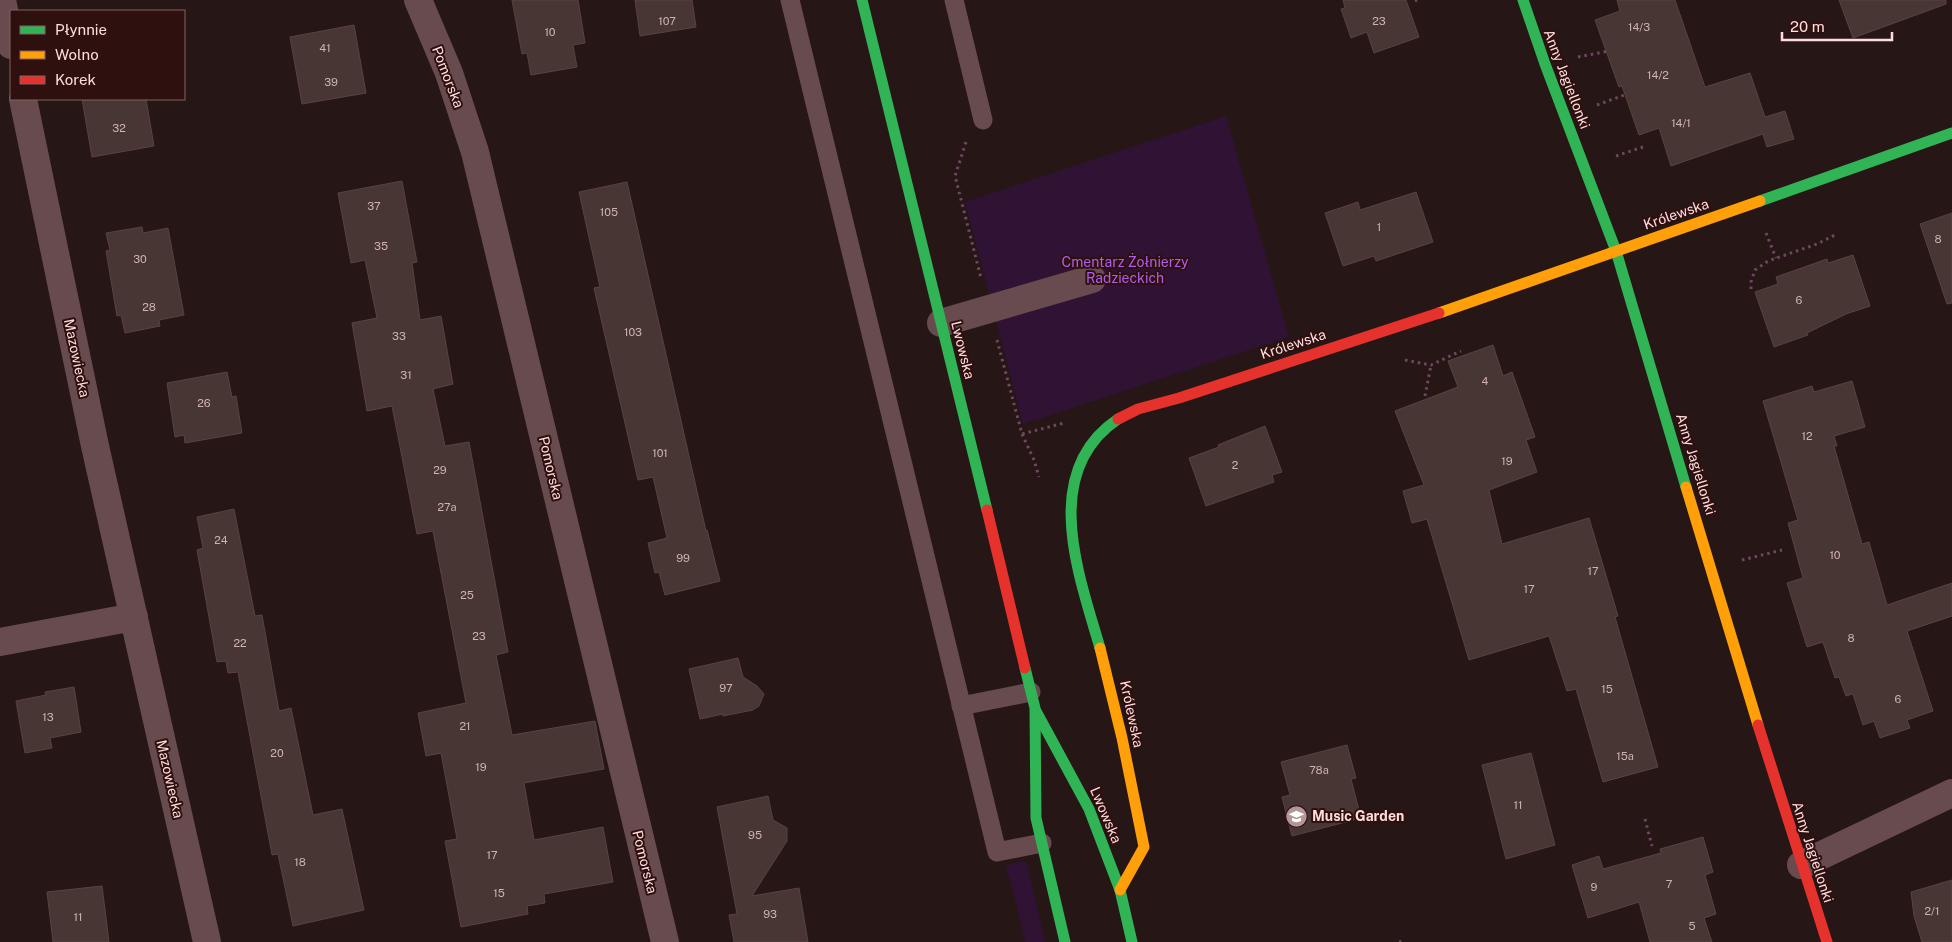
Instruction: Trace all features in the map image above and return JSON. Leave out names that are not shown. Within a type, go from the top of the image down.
[{"type":"street","points":[[2,0],[10,39]]},
{"type":"street","name":"Pomorska","points":[[418,0],[449,73],[475,152],[665,942]]},
{"type":"street","name":"Lwowska","points":[[862,0],[1033,700],[1036,818],[1065,942]]},
{"type":"street","name":"Anny Jagiellonki","points":[[1523,0],[1539,51],[1602,208],[1801,865],[1827,942]]},
{"type":"street","name":"Mazowiecka","points":[[23,100],[93,437],[207,942]]},
{"type":"street","name":"Królewska","points":[[1120,890],[1144,847],[1111,690],[1075,551],[1069,510],[1074,475],[1089,448],[1107,427],[1131,411],[1179,398],[1493,295],[1952,133]]},
{"type":"street","points":[[941,323],[1092,280]]},
{"type":"street","points":[[0,642],[134,616]]},
{"type":"street","name":"Lwowska","points":[[1033,700],[1089,809],[1120,890],[1132,942]]},
{"type":"street","points":[[1801,865],[1952,793]]},
{"type":"lane","points":[[790,0],[997,852],[1042,843]]},
{"type":"lane","points":[[954,0],[983,120]]},
{"type":"lane","points":[[960,706],[1033,700]]},
{"type":"path","points":[[1763,225],[1776,258]]},
{"type":"path","points":[[1751,289],[1755,270],[1768,261],[1817,244],[1837,234]]},
{"type":"path","points":[[1425,396],[1431,365]]},
{"type":"path","points":[[1738,562],[1782,550]]},
{"type":"path","points":[[1645,819],[1652,846]]},
{"type":"green space","name":"Cmentarz Żołnierzy Radzieckich","points":[[1226,116],[1289,337],[1023,424],[965,202]]},
{"type":"green space","points":[[1021,861],[1027,863],[1045,942],[1025,942],[1012,886],[1005,866]]},
{"type":"building","points":[[512,0],[578,0],[585,43],[573,45],[577,67],[531,75],[527,53],[522,54]]},
{"type":"building","points":[[635,0],[692,0],[696,27],[640,36]]},
{"type":"building","points":[[1343,0],[1406,0],[1419,37],[1374,53],[1367,32],[1351,38],[1341,9],[1345,8]]},
{"type":"building","points":[[1617,0],[1675,0],[1705,87],[1750,73],[1765,117],[1785,111],[1794,139],[1767,147],[1763,134],[1671,166],[1659,128],[1639,135],[1622,86],[1619,87],[1595,20],[1620,11]]},
{"type":"building","points":[[1839,0],[1946,0],[1946,4],[1853,38]]},
{"type":"building","points":[[354,25],[366,93],[302,104],[290,37]]},
{"type":"building","points":[[82,100],[146,100],[154,146],[92,157]]},
{"type":"building","points":[[402,181],[417,262],[412,263],[420,320],[441,316],[453,384],[433,389],[445,446],[469,442],[508,652],[496,655],[512,735],[595,721],[604,769],[524,783],[534,840],[603,827],[613,882],[544,894],[545,903],[527,906],[528,914],[461,927],[445,841],[457,839],[441,753],[426,756],[418,713],[466,703],[433,531],[417,534],[392,406],[367,411],[352,323],[377,318],[365,260],[351,263],[338,193]]},
{"type":"building","points":[[627,182],[706,531],[720,581],[665,595],[659,572],[655,573],[648,543],[667,538],[653,477],[638,480],[594,288],[600,287],[579,192]]},
{"type":"building","points":[[1416,192],[1433,242],[1376,261],[1374,256],[1343,266],[1325,213],[1358,202],[1360,210]]},
{"type":"building","points":[[1952,213],[1952,303],[1947,304],[1920,224]]},
{"type":"building","points":[[142,227],[143,233],[168,228],[184,315],[159,320],[160,326],[125,333],[121,315],[117,316],[106,251],[110,250],[106,233]]},
{"type":"building","points":[[1853,255],[1870,306],[1846,314],[1807,333],[1808,335],[1774,347],[1755,292],[1778,284],[1776,277],[1827,259],[1828,263]]},
{"type":"building","points":[[1493,345],[1503,376],[1512,372],[1535,437],[1526,440],[1537,472],[1489,490],[1502,544],[1589,518],[1618,616],[1615,617],[1658,767],[1603,782],[1576,689],[1567,691],[1549,636],[1469,660],[1427,519],[1412,523],[1403,491],[1424,485],[1395,411],[1458,387],[1448,361]]},
{"type":"building","points":[[227,372],[232,397],[236,396],[242,433],[185,443],[184,435],[175,437],[167,383]]},
{"type":"building","points":[[1852,381],[1865,427],[1834,436],[1837,446],[1834,446],[1862,544],[1869,542],[1887,605],[1952,583],[1952,616],[1907,631],[1933,711],[1907,720],[1910,728],[1880,738],[1874,721],[1863,725],[1853,694],[1846,696],[1839,677],[1835,678],[1823,642],[1807,647],[1787,583],[1803,578],[1788,523],[1798,520],[1763,401],[1812,386],[1814,392]]},
{"type":"building","points":[[1265,426],[1282,472],[1272,475],[1274,482],[1206,506],[1189,458],[1219,447],[1218,445]]},
{"type":"building","points":[[234,509],[255,616],[262,615],[279,711],[291,708],[313,815],[342,809],[364,910],[293,926],[278,854],[272,855],[238,672],[228,673],[226,661],[217,662],[197,550],[203,548],[197,517]]},
{"type":"building","points":[[738,658],[743,677],[757,686],[764,694],[759,706],[753,710],[700,719],[689,669]]},
{"type":"building","points":[[74,687],[81,732],[50,738],[52,748],[25,753],[16,701],[46,695],[45,692]]},
{"type":"building","points":[[1347,745],[1356,778],[1351,779],[1361,818],[1292,836],[1282,797],[1290,795],[1281,762]]},
{"type":"building","points":[[1531,753],[1555,845],[1506,859],[1482,765]]},
{"type":"building","points":[[768,796],[773,820],[787,828],[787,841],[752,896],[799,888],[808,942],[734,942],[729,915],[737,914],[717,807]]},
{"type":"building","points":[[1703,837],[1713,872],[1705,875],[1716,914],[1704,918],[1712,942],[1650,942],[1639,902],[1588,918],[1572,865],[1599,856],[1603,869],[1661,853],[1660,849]]},
{"type":"building","points":[[1952,880],[1952,942],[1922,942],[1914,916],[1911,892]]},
{"type":"building","points":[[102,886],[109,942],[53,942],[47,892]]},
{"type":"traffic: fast","points":[[862,0],[987,510]]},
{"type":"traffic: fast","points":[[1523,0],[1545,64],[1616,251],[1686,487]]},
{"type":"traffic: fast","points":[[1760,201],[1952,133]]},
{"type":"traffic: fast","points":[[1100,648],[1076,557],[1072,526],[1072,496],[1079,467],[1094,441],[1118,419]]},
{"type":"traffic: fast","points":[[1025,668],[1035,708],[1036,818],[1065,942]]},
{"type":"traffic: fast","points":[[1036,711],[1089,809],[1120,890],[1132,942]]},
{"type":"traffic: slow","points":[[1439,313],[1760,201]]},
{"type":"traffic: slow","points":[[1686,487],[1758,725]]},
{"type":"traffic: slow","points":[[1100,648],[1122,738],[1144,847],[1120,890]]},
{"type":"traffic: jam","points":[[1118,419],[1138,409],[1179,398],[1439,313]]},
{"type":"traffic: jam","points":[[987,510],[1025,668]]},
{"type":"traffic: jam","points":[[1758,725],[1827,942]]},
{"type":"place","name":"Music Garden","points":[[1296,816]]}]
